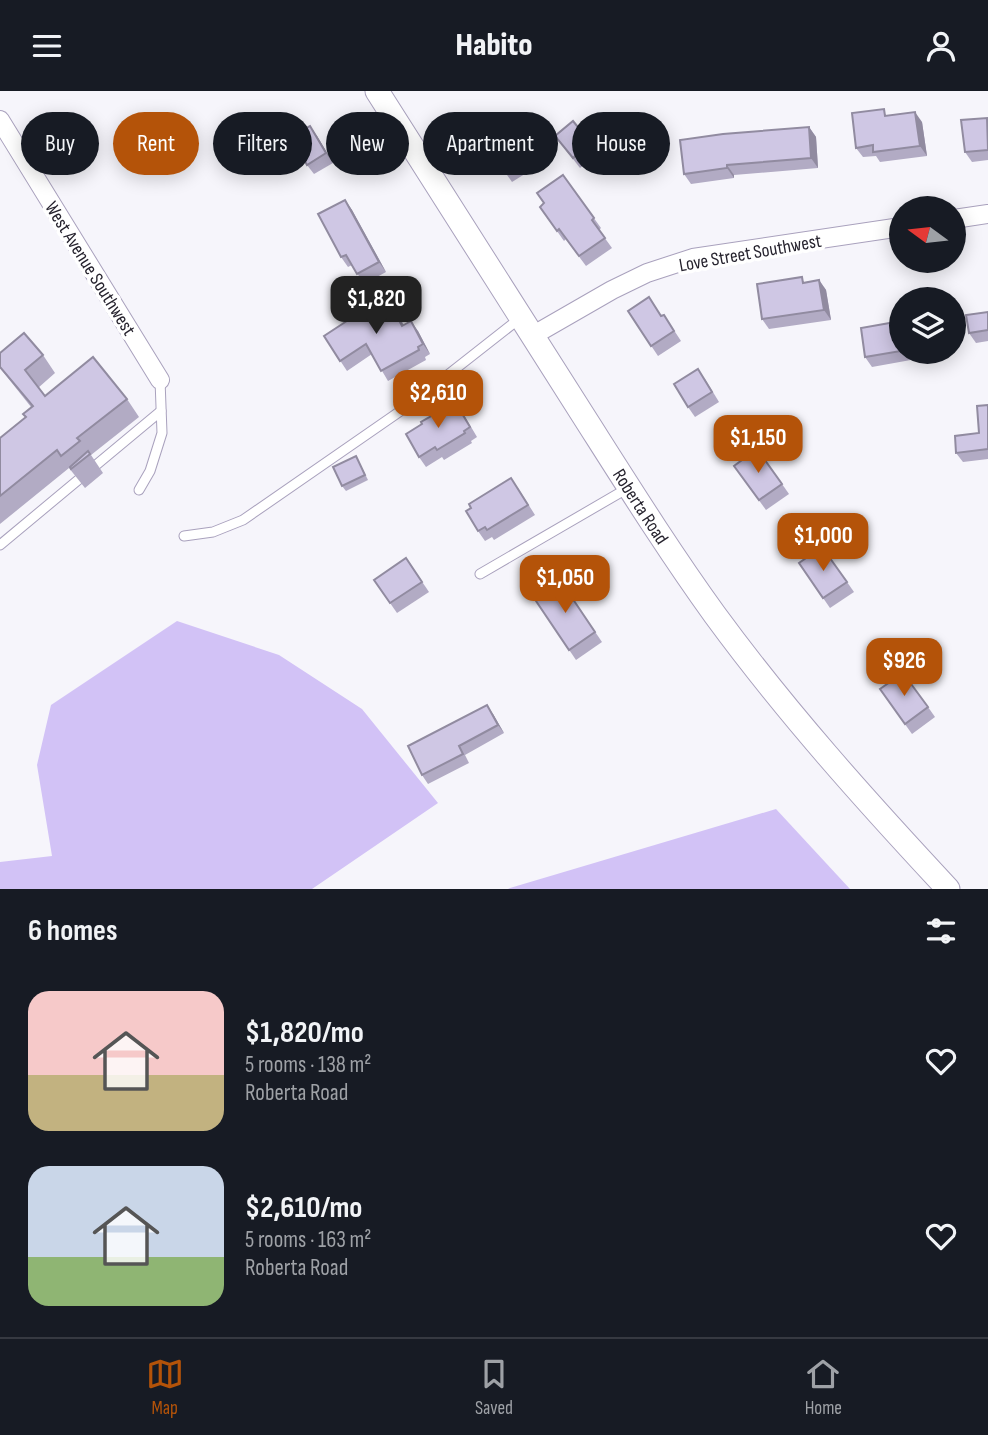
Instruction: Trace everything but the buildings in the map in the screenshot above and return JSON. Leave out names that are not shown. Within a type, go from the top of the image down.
[{"type":"street","name":"Roberta Road","points":[[377,91],[676,560],[797,720],[948,889]]},
{"type":"street","name":"West Avenue Southwest","points":[[0,120],[160,380]]},
{"type":"street","points":[[966,217],[988,214]]},
{"type":"street","name":"Love Street Southwest","points":[[527,327],[647,273],[693,258],[889,229]]},
{"type":"lane","points":[[184,536],[213,532],[243,520],[527,327]]},
{"type":"lane","points":[[139,490],[150,471],[162,433],[160,380]]},
{"type":"lane","points":[[0,545],[161,411]]},
{"type":"lane","points":[[480,574],[629,487]]},
{"type":"shaded area","points":[[177,621],[279,655],[362,709],[438,803],[312,889],[0,889],[0,862],[52,856],[37,765],[51,705]]},
{"type":"shaded area","points":[[776,809],[850,889],[508,889],[510,888]]}]
